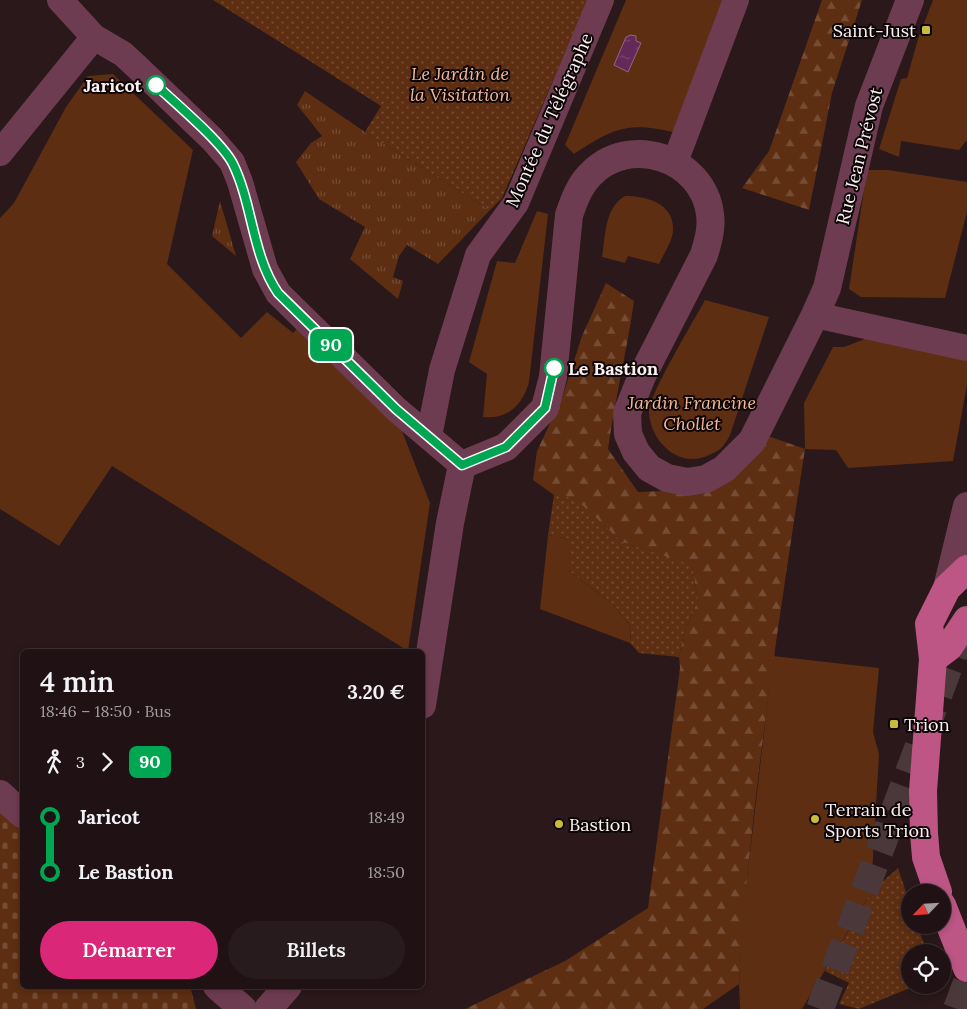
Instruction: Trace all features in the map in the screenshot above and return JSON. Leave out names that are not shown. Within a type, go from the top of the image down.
[{"type":"main road","points":[[935,884],[926,856],[924,833],[923,791],[933,659],[929,624],[947,588],[967,569]]},
{"type":"main road","points":[[933,659],[949,647],[967,620]]},
{"type":"main road","points":[[951,928],[967,968]]},
{"type":"street","points":[[60,0],[94,37],[123,54],[232,162],[240,182],[265,269],[278,293],[396,409],[462,465]]},
{"type":"street","name":"Montée du Télégraphe","points":[[429,436],[442,370],[478,255],[516,203],[601,0]]},
{"type":"street","points":[[462,465],[506,447],[545,408],[553,377],[569,216],[577,194],[590,175],[608,161],[630,154],[653,154],[675,162],[736,0]]},
{"type":"street","name":"Rue Jean Prévost","points":[[675,162],[691,175],[703,192],[710,213],[710,234],[704,256],[642,376],[627,413],[628,434],[636,452],[649,468],[666,478],[686,482],[706,479],[724,470],[752,441],[815,314],[827,288],[869,106],[910,0]]},
{"type":"street","points":[[0,153],[94,37]]},
{"type":"street","points":[[815,314],[967,348]]},
{"type":"street","points":[[425,686],[450,523],[462,465]]},
{"type":"street","points":[[947,588],[966,513]]},
{"type":"street","points":[[0,794],[20,812]]},
{"type":"street","points":[[220,989],[243,1009]]},
{"type":"street","points":[[268,1009],[285,989]]},
{"type":"green space","name":"Le Jardin de la Visitation","points":[[213,0],[588,0],[502,198],[490,210],[365,132],[381,106]]},
{"type":"green space","points":[[626,0],[725,0],[673,132],[643,127],[620,130],[599,138],[574,154],[565,145]]},
{"type":"green space","points":[[822,0],[862,0],[832,93],[809,210],[742,188],[769,151]]},
{"type":"green space","points":[[933,0],[967,0],[967,140],[959,150],[901,141],[899,157],[879,149],[901,79],[907,78],[918,39]]},
{"type":"green space","points":[[113,74],[193,150],[167,264],[241,338],[267,312],[293,333],[297,329],[402,431],[430,503],[408,649],[405,649],[112,466],[59,546],[0,509],[0,218],[14,203],[66,107],[88,76]]},
{"type":"green space","points":[[305,91],[365,132],[490,210],[438,264],[407,245],[399,256],[393,277],[403,281],[398,299],[350,259],[365,227],[319,199],[296,162],[311,143],[322,136],[297,105]]},
{"type":"green space","points":[[867,170],[888,170],[967,182],[967,212],[945,298],[861,297],[849,289]]},
{"type":"green space","points":[[625,196],[633,196],[658,203],[669,214],[673,231],[659,264],[628,256],[625,263],[602,257],[605,231],[610,215],[618,201]]},
{"type":"green space","points":[[220,201],[236,256],[212,236]]},
{"type":"green space","points":[[537,211],[548,214],[529,382],[523,397],[513,409],[500,416],[483,417],[487,374],[469,362],[497,261],[515,263]]},
{"type":"green space","points":[[606,283],[634,301],[608,449],[638,492],[685,490],[768,436],[805,449],[766,715],[750,849],[739,984],[703,1009],[465,1009],[565,961],[648,908],[680,668],[679,657],[684,633],[698,600],[692,566],[622,542],[576,500],[554,495],[533,480],[537,451],[562,398],[582,336]]},
{"type":"green space","name":"Jardin Francine Chollet","points":[[705,300],[769,317],[730,435],[716,452],[698,459],[687,459],[677,456],[661,442],[651,423],[649,412],[656,390]]},
{"type":"green space","points":[[870,337],[967,356],[967,385],[953,461],[848,468],[836,450],[805,449],[804,403],[833,347],[844,347]]},
{"type":"green space","points":[[554,495],[576,499],[622,542],[692,565],[698,600],[684,633],[679,657],[639,653],[630,643],[631,627],[614,605],[569,571],[569,539],[548,535]]},
{"type":"green space","points":[[548,535],[570,539],[569,571],[614,605],[631,627],[630,643],[540,609]]},
{"type":"green space","name":"Terrain de Sports Trion","points":[[773,656],[879,668],[873,732],[879,754],[871,892],[802,1009],[740,1009],[739,984],[743,913]]},
{"type":"green space","points":[[0,809],[20,827],[20,989],[191,989],[196,1009],[0,1009]]},
{"type":"green space","points":[[898,868],[903,884],[901,884],[901,934],[920,934],[924,944],[901,944],[901,992],[859,1009],[839,1004],[849,983],[825,971],[871,892]]},
{"type":"water","points":[[636,36],[636,41],[641,43],[628,72],[614,65],[626,37]]},
{"type":"tunnel","points":[[820,1009],[963,629]]},
{"type":"tunnel","points":[[957,1009],[967,982]]},
{"type":"bus line","name":"90","points":[[156,85],[212,139],[232,162],[240,182],[265,269],[270,282],[278,293],[396,409],[462,465],[506,447],[545,408],[554,368]]},
{"type":"place","name":"Saint-Just","points":[[926,30]]},
{"type":"place","name":"Jaricot","points":[[156,85]]},
{"type":"place","name":"Le Bastion","points":[[554,368]]},
{"type":"place","name":"Trion","points":[[894,724]]},
{"type":"place","name":"Terrain de Sports Trion","points":[[815,819]]},
{"type":"place","name":"Bastion","points":[[559,824]]}]
